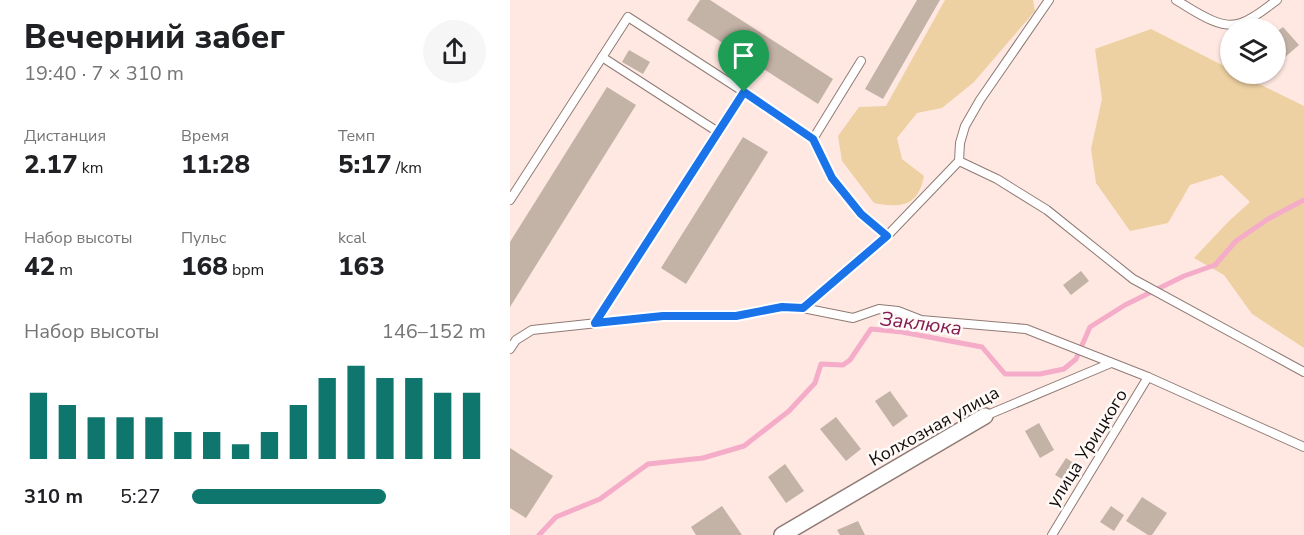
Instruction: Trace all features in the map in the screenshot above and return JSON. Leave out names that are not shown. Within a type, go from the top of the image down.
[{"type":"street","name":"Колхозная улица","points":[[782,535],[985,416]]},
{"type":"lane","points":[[803,308],[887,236],[958,161],[965,126],[980,100],[1049,0]]},
{"type":"lane","points":[[1176,0],[1219,23],[1239,24],[1277,0]]},
{"type":"lane","points":[[510,200],[628,17],[813,139],[832,178],[861,214],[887,236]]},
{"type":"lane","points":[[602,57],[718,132]]},
{"type":"lane","points":[[813,139],[861,61]]},
{"type":"lane","points":[[595,323],[744,92]]},
{"type":"lane","points":[[958,161],[997,179],[1047,210],[1133,279],[1304,372]]},
{"type":"lane","points":[[510,349],[516,340],[532,330],[663,316],[736,316],[782,307],[803,308],[853,318],[879,309],[898,311],[921,320],[1026,329],[1149,377],[1304,447]]},
{"type":"lane","name":"Колхозная улица","points":[[985,416],[1111,363]]},
{"type":"lane","name":"улица Урицкого","points":[[1052,535],[1149,377]]},
{"type":"shaded area","points":[[945,0],[1033,0],[1035,11],[974,82],[942,108],[917,113],[897,138],[902,159],[924,176],[913,199],[900,205],[874,203],[842,161],[838,136],[859,107],[886,106]]},
{"type":"shaded area","points":[[1151,29],[1220,64],[1220,84],[1259,84],[1304,106],[1304,348],[1252,314],[1224,275],[1194,258],[1250,202],[1222,175],[1190,185],[1168,223],[1130,231],[1096,183],[1091,149],[1102,99],[1095,49]]},
{"type":"building","points":[[700,0],[710,0],[833,79],[818,104],[687,20]]},
{"type":"building","points":[[917,0],[940,0],[883,99],[865,89]]},
{"type":"building","points":[[1286,30],[1299,45],[1286,56]]},
{"type":"building","points":[[629,50],[650,62],[643,74],[622,62]]},
{"type":"building","points":[[607,87],[636,105],[510,307],[510,242]]},
{"type":"building","points":[[743,137],[768,152],[686,284],[661,268]]},
{"type":"building","points":[[1081,271],[1089,281],[1071,295],[1063,285]]},
{"type":"building","points":[[890,391],[908,416],[893,427],[875,401]]},
{"type":"building","points":[[836,417],[861,449],[846,461],[820,429]]},
{"type":"building","points":[[1039,423],[1054,450],[1040,458],[1025,431]]},
{"type":"building","points":[[510,448],[553,476],[526,518],[510,508]]},
{"type":"building","points":[[1066,458],[1075,464],[1064,480],[1055,475]]},
{"type":"building","points":[[785,464],[804,491],[786,503],[768,477]]},
{"type":"building","points":[[1142,497],[1167,513],[1152,535],[1148,535],[1126,521]]},
{"type":"building","points":[[722,506],[742,535],[696,535],[691,527]]},
{"type":"building","points":[[1111,506],[1124,515],[1114,531],[1100,522]]},
{"type":"building","points":[[858,521],[865,535],[840,535],[837,530]]},
{"type":"waterway","name":"Заклюка","points":[[539,535],[556,517],[600,499],[648,464],[703,458],[744,446],[789,411],[815,383],[821,364],[843,365],[850,360],[871,329],[902,332],[982,347],[1005,374],[1040,374],[1064,369],[1076,359],[1090,327],[1125,305],[1184,276],[1215,265],[1236,241],[1268,219],[1304,200]]},
{"type":"route","points":[[744,92],[813,139],[832,178],[861,214],[887,236],[803,308],[782,307],[736,316],[663,316],[595,323],[677,196],[744,92]]}]
